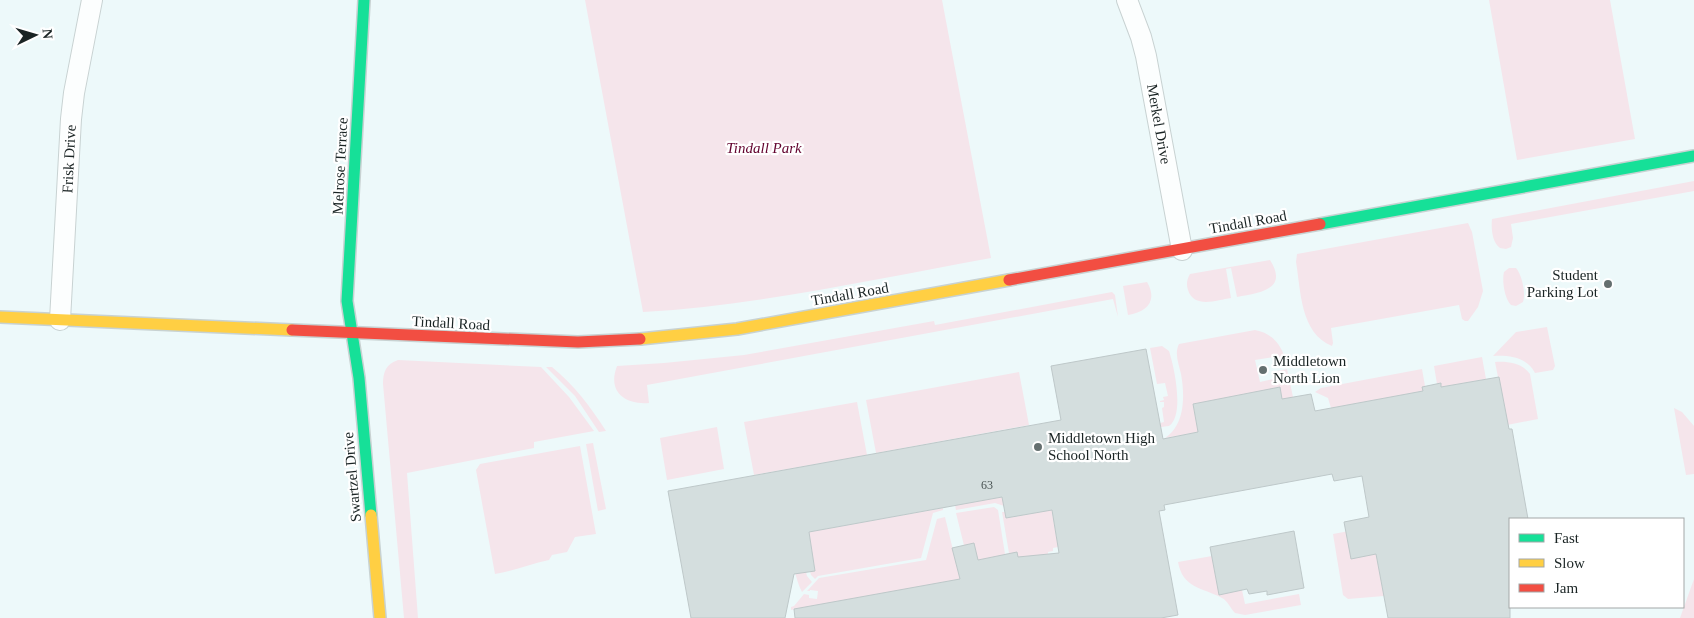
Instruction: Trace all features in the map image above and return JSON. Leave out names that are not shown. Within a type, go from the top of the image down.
[{"type":"street","name":"Frisk Drive","points":[[60,320],[71,119],[92,0]]},
{"type":"street","name":"Melrose Terrace","points":[[352,333],[348,301],[364,0]]},
{"type":"street","name":"Merkel Drive","points":[[1127,0],[1146,56],[1182,250]]},
{"type":"street","name":"Tindall Road","points":[[0,317],[578,342],[612,342],[683,336],[737,329],[1182,250],[1694,156]]},
{"type":"street","name":"Swartzel Drive","points":[[352,333],[359,378],[380,618]]},
{"type":"green space","name":"Tindall Park","points":[[585,0],[942,0],[991,258],[730,304],[643,312]]},
{"type":"green space","points":[[1489,0],[1610,0],[1635,139],[1517,160]]},
{"type":"green space","points":[[1694,181],[1694,191],[1511,224],[1513,238],[1511,247],[1506,249],[1500,248],[1494,239],[1492,219]]},
{"type":"green space","points":[[1468,223],[1472,232],[1483,291],[1478,307],[1468,321],[1462,319],[1459,305],[1331,328],[1332,346],[1321,340],[1314,331],[1308,321],[1301,298],[1296,262],[1297,254]]},
{"type":"green space","points":[[1270,260],[1275,270],[1276,278],[1274,284],[1254,294],[1237,297],[1231,268],[1226,269],[1231,298],[1206,302],[1195,300],[1188,290],[1187,282],[1190,274]]},
{"type":"green space","points":[[1509,268],[1516,268],[1523,284],[1523,302],[1516,306],[1511,305],[1504,289],[1504,272]]},
{"type":"green space","points":[[1147,282],[1151,295],[1149,304],[1141,311],[1128,315],[1123,286]]},
{"type":"green space","points":[[1112,292],[1115,295],[1118,317],[1113,299],[647,385],[649,403],[632,402],[626,399],[616,390],[614,383],[617,366],[744,355],[934,321],[935,325]]},
{"type":"green space","points":[[1547,327],[1555,366],[1553,370],[1535,373],[1522,360],[1505,356],[1493,356],[1516,332]]},
{"type":"green space","points":[[1255,330],[1271,337],[1282,350],[1286,362],[1276,364],[1274,357],[1255,360],[1260,382],[1278,378],[1277,371],[1287,369],[1293,397],[1285,417],[1280,388],[1193,404],[1198,432],[1165,438],[1176,426],[1182,409],[1183,391],[1177,355],[1179,344]]},
{"type":"green space","points":[[1162,346],[1169,351],[1171,358],[1177,390],[1177,401],[1174,420],[1169,426],[1161,427],[1160,423],[1164,422],[1162,408],[1164,407],[1164,402],[1160,401],[1164,400],[1163,397],[1168,396],[1165,383],[1157,384],[1150,348]]},
{"type":"green space","points":[[1482,357],[1486,379],[1441,387],[1440,383],[1437,384],[1434,366]]},
{"type":"green space","points":[[398,360],[541,367],[569,397],[594,431],[534,442],[534,448],[407,473],[418,618],[404,618],[383,384],[386,369]]},
{"type":"green space","points":[[1495,362],[1514,363],[1527,370],[1530,374],[1538,419],[1507,425]]},
{"type":"green space","points":[[546,367],[552,367],[575,389],[606,431],[599,432],[575,396]]},
{"type":"green space","points":[[1422,369],[1425,386],[1423,391],[1331,408],[1328,398],[1315,392],[1321,388]]},
{"type":"green space","points":[[1019,372],[1029,425],[876,453],[866,400]]},
{"type":"green space","points":[[857,402],[867,455],[754,475],[744,422]]},
{"type":"green space","points":[[1674,408],[1682,412],[1694,426],[1694,474],[1686,475]]},
{"type":"green space","points":[[717,427],[724,469],[667,480],[660,438]]},
{"type":"green space","points":[[593,443],[606,509],[598,511],[586,444]]},
{"type":"green space","points":[[580,446],[596,534],[575,537],[567,552],[552,555],[549,560],[495,574],[476,470],[480,464]]},
{"type":"green space","points":[[1048,489],[1058,547],[1053,548],[1053,551],[1048,552],[1048,554],[972,578],[956,513],[994,507],[998,510],[1005,554],[1009,553],[1002,512],[1005,512],[1007,518],[1041,512],[995,503],[956,510],[955,505]]},
{"type":"green space","points":[[943,508],[943,510],[933,513],[921,558],[818,576],[815,579],[810,571],[815,570],[809,535],[806,572],[812,582],[802,592],[794,565],[792,535]]},
{"type":"green space","points":[[945,517],[960,579],[791,610],[791,607],[804,594],[809,595],[809,598],[817,599],[818,591],[807,591],[819,578],[926,560],[937,519]]},
{"type":"green space","points":[[1371,527],[1384,596],[1348,599],[1343,595],[1333,534]]},
{"type":"green space","points":[[1212,556],[1219,594],[1242,590],[1245,604],[1299,594],[1301,605],[1245,615],[1235,613],[1224,599],[1189,582],[1184,577],[1178,562]]},
{"type":"green space","points":[[1694,579],[1694,618],[1680,618]]},
{"type":"building","name":"Middletown High School North","points":[[1146,349],[1163,439],[1198,432],[1193,404],[1280,387],[1282,399],[1311,394],[1315,411],[1423,391],[1422,387],[1441,383],[1441,387],[1499,377],[1509,429],[1512,429],[1528,518],[1509,518],[1510,618],[1388,618],[1376,554],[1351,559],[1344,522],[1369,517],[1362,476],[1334,481],[1332,474],[1164,505],[1165,510],[1159,511],[1178,615],[1161,618],[795,618],[794,609],[960,579],[952,548],[974,543],[978,560],[1017,552],[1018,557],[1059,553],[1052,510],[1006,518],[1002,497],[809,532],[815,571],[794,574],[785,618],[691,618],[668,491],[1061,420],[1051,366]]},
{"type":"building","points":[[1294,531],[1304,588],[1267,595],[1267,591],[1249,594],[1247,589],[1219,595],[1210,547]]},
{"type":"traffic: fast","points":[[364,0],[347,301],[359,378],[371,515]]},
{"type":"traffic: fast","points":[[1320,224],[1694,156]]},
{"type":"traffic: slow","points":[[640,339],[737,329],[1009,280]]},
{"type":"traffic: slow","points":[[0,317],[292,330]]},
{"type":"traffic: slow","points":[[371,515],[380,618]]},
{"type":"traffic: jam","points":[[1009,280],[1320,224]]},
{"type":"traffic: jam","points":[[292,330],[578,342],[640,339]]},
{"type":"place","name":"Student Parking Lot","points":[[1608,284]]},
{"type":"place","name":"Middletown North Lion","points":[[1263,370]]},
{"type":"place","name":"Middletown High School North","points":[[1038,447]]}]
